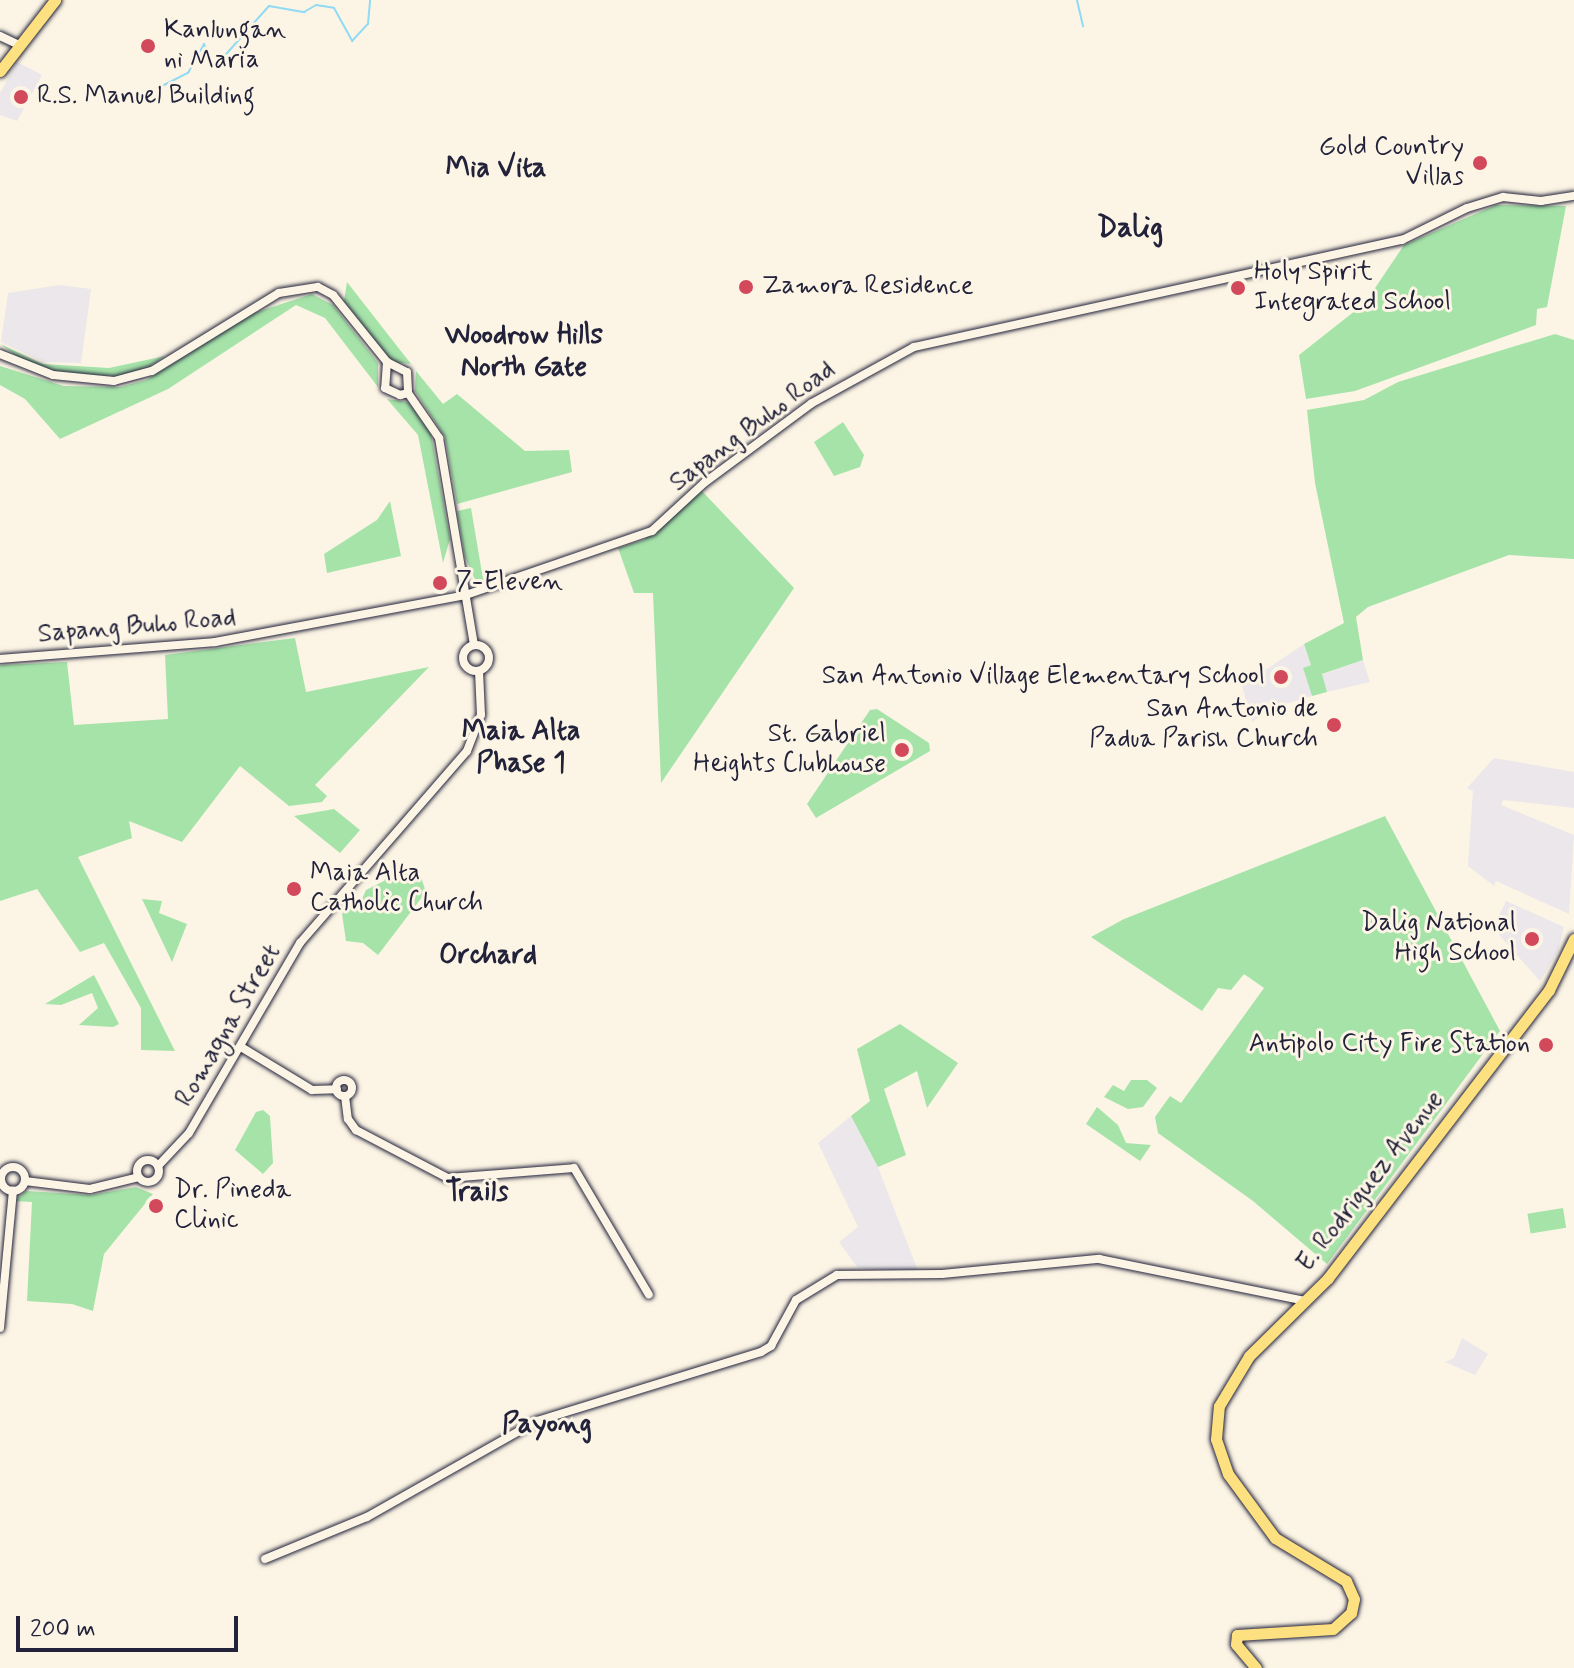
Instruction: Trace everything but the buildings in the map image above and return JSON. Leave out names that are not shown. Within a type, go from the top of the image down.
[{"type":"main road","points":[[0,71],[17,44],[55,0]]},
{"type":"main road","name":"E. Rodriguez Avenue","points":[[1256,1668],[1236,1644],[1237,1635],[1333,1629],[1353,1608],[1346,1581],[1292,1552],[1268,1530],[1228,1474],[1216,1439],[1219,1406],[1231,1380],[1328,1278],[1549,990],[1574,939]]},
{"type":"street","points":[[0,36],[17,44]]},
{"type":"street","name":"Sapang Buho Road","points":[[0,659],[200,644],[466,595],[652,531],[704,483],[812,403],[914,347],[1402,240],[1467,208],[1503,197],[1541,201],[1574,196]]},
{"type":"street","points":[[0,354],[53,375],[114,381],[152,371],[252,306],[303,286],[333,295],[387,362],[407,372],[408,393],[439,438],[474,644]]},
{"type":"street","points":[[387,362],[385,388],[392,393],[408,393]]},
{"type":"street","points":[[474,644],[486,649],[490,657],[479,671],[463,661],[464,652],[474,644]]},
{"type":"street","name":"Romagna Street","points":[[158,1166],[189,1133],[300,943],[467,751],[481,715],[479,671]]},
{"type":"street","points":[[241,1047],[312,1090],[337,1089],[345,1096],[348,1119],[356,1130],[448,1178],[574,1168],[649,1295]]},
{"type":"street","points":[[0,1328],[13,1191],[25,1181],[90,1189],[139,1177],[153,1181],[158,1166],[141,1161],[139,1177]]},
{"type":"street","points":[[13,1191],[2,1184],[7,1169],[21,1171],[25,1181]]},
{"type":"street","points":[[265,1559],[367,1517],[537,1421],[761,1352],[771,1346],[796,1300],[837,1275],[942,1274],[1099,1259],[1305,1301]]},
{"type":"shaded area","points":[[17,62],[42,75],[17,121],[0,115],[0,93]]},
{"type":"shaded area","points":[[59,285],[91,289],[81,363],[44,362],[1,342],[8,293]]},
{"type":"shaded area","name":"San Antonio Village Elementary School","points":[[1304,644],[1311,665],[1303,668],[1312,696],[1275,707],[1252,722],[1242,686]]},
{"type":"shaded area","points":[[1363,660],[1370,682],[1327,692],[1321,675]]},
{"type":"shaded area","points":[[1494,758],[1574,772],[1574,808],[1503,800],[1501,805],[1574,835],[1569,914],[1496,881],[1494,886],[1468,866],[1473,791],[1467,788]]},
{"type":"shaded area","name":"Dalig National High School","points":[[1506,901],[1564,927],[1558,951],[1540,981],[1493,928]]},
{"type":"shaded area","points":[[851,1116],[878,1167],[918,1271],[858,1268],[839,1242],[858,1227],[818,1143]]},
{"type":"shaded area","points":[[1462,1338],[1488,1354],[1475,1375],[1445,1362],[1454,1358]]},
{"type":"green space","points":[[1496,205],[1566,206],[1547,307],[1537,309],[1536,325],[1355,391],[1306,399],[1299,355],[1365,303],[1404,245]]},
{"type":"green space","points":[[347,282],[411,364],[392,362],[344,301]]},
{"type":"green space","points":[[312,294],[333,305],[378,363],[378,387],[325,318],[296,305],[168,389],[60,439],[25,399],[0,385],[0,366],[64,386],[120,387],[146,380],[254,313]]},
{"type":"green space","points":[[1555,334],[1574,340],[1574,559],[1509,555],[1368,607],[1356,617],[1363,660],[1322,674],[1327,692],[1312,696],[1303,668],[1311,665],[1304,644],[1344,623],[1315,483],[1307,410],[1364,400],[1398,382]]},
{"type":"green space","points":[[0,344],[43,364],[109,368],[165,356],[147,368],[117,376],[63,374],[32,367]]},
{"type":"green space","points":[[416,371],[443,404],[457,394],[525,451],[569,450],[572,472],[457,504],[445,437],[415,391]]},
{"type":"green space","points":[[387,399],[408,402],[431,434],[450,539],[443,563],[418,435]]},
{"type":"green space","points":[[843,422],[864,455],[860,467],[834,476],[814,442]]},
{"type":"green space","points":[[701,490],[794,588],[661,783],[653,593],[634,593],[618,548],[644,540]]},
{"type":"green space","points":[[390,501],[401,556],[327,573],[324,554],[377,520]]},
{"type":"green space","points":[[471,508],[484,585],[478,586],[465,557],[457,511]]},
{"type":"green space","points":[[295,638],[306,692],[429,667],[315,785],[327,796],[322,802],[289,806],[240,766],[182,842],[129,821],[132,838],[78,857],[175,1051],[141,1050],[141,1008],[104,943],[80,952],[37,889],[0,901],[0,665],[67,662],[74,725],[168,719],[165,655]]},
{"type":"green space","points":[[877,709],[929,743],[930,751],[816,818],[807,804],[870,710]]},
{"type":"green space","points":[[334,809],[360,830],[340,853],[294,816]]},
{"type":"green space","points":[[1385,816],[1500,1031],[1327,1264],[1253,1201],[1158,1133],[1155,1117],[1170,1096],[1181,1103],[1264,988],[1244,974],[1231,990],[1218,988],[1202,1011],[1091,937],[1124,919]]},
{"type":"green space","points":[[394,864],[421,877],[426,892],[378,955],[363,943],[346,941],[342,914],[355,896],[362,899],[366,890],[384,881]]},
{"type":"green space","points":[[142,899],[162,901],[159,913],[187,924],[172,962]]},
{"type":"green space","points":[[94,975],[119,1024],[113,1027],[79,1025],[98,1008],[92,993],[61,1005],[45,1004]]},
{"type":"green space","points":[[900,1024],[958,1063],[927,1108],[917,1071],[884,1089],[906,1155],[878,1167],[851,1116],[870,1101],[857,1049]]},
{"type":"green space","points":[[1131,1080],[1147,1080],[1157,1088],[1143,1107],[1128,1109],[1104,1097],[1113,1085],[1124,1091]]},
{"type":"green space","points":[[1097,1107],[1118,1125],[1126,1143],[1151,1145],[1140,1161],[1086,1124]]},
{"type":"green space","points":[[263,1110],[270,1116],[273,1163],[263,1174],[235,1150],[256,1112]]},
{"type":"green space","points":[[136,1187],[153,1194],[104,1254],[93,1311],[72,1304],[27,1301],[32,1202],[14,1201],[26,1191],[91,1195]]},
{"type":"green space","points":[[1563,1208],[1566,1228],[1531,1233],[1527,1214]]},
{"type":"waterway","points":[[162,86],[188,73],[204,44],[212,62],[220,61],[269,6],[304,12],[316,5],[334,8],[352,41],[368,24],[370,0]]},
{"type":"waterway","points":[[1077,0],[1083,26]]},
{"type":"place","name":"Kanlungan ni Maria","points":[[148,46]]},
{"type":"place","name":"R.S. Manuel Building","points":[[21,97]]},
{"type":"place","name":"Gold Country Villas","points":[[1480,163]]},
{"type":"place","name":"Zamora Residence","points":[[746,287]]},
{"type":"place","name":"Holy Spirit Integrated School","points":[[1238,288]]},
{"type":"place","name":"7-Eleven","points":[[440,583]]},
{"type":"place","name":"San Antonio Village Elementary School","points":[[1281,677]]},
{"type":"place","name":"San Antonio de Padua Parish Church","points":[[1334,725]]},
{"type":"place","name":"St. Gabriel Heights Clubhouse","points":[[902,750]]},
{"type":"place","name":"Maia Alta Catholic Church","points":[[294,889]]},
{"type":"place","name":"Dalig National High School","points":[[1532,939]]},
{"type":"place","name":"Antipolo City Fire Station","points":[[1546,1045]]},
{"type":"place","name":"Dr. Pineda Clinic","points":[[156,1206]]},
{"type":"district","name":"Mia Vita","points":[[496,169]]},
{"type":"district","name":"Dalig","points":[[1130,228]]},
{"type":"district","name":"Woodrow Hills North Gate","points":[[524,352]]},
{"type":"district","name":"Maia Alta Phase 1","points":[[521,748]]},
{"type":"district","name":"Orchard","points":[[488,956]]},
{"type":"district","name":"Trails","points":[[477,1193]]},
{"type":"district","name":"Payong","points":[[547,1425]]}]
